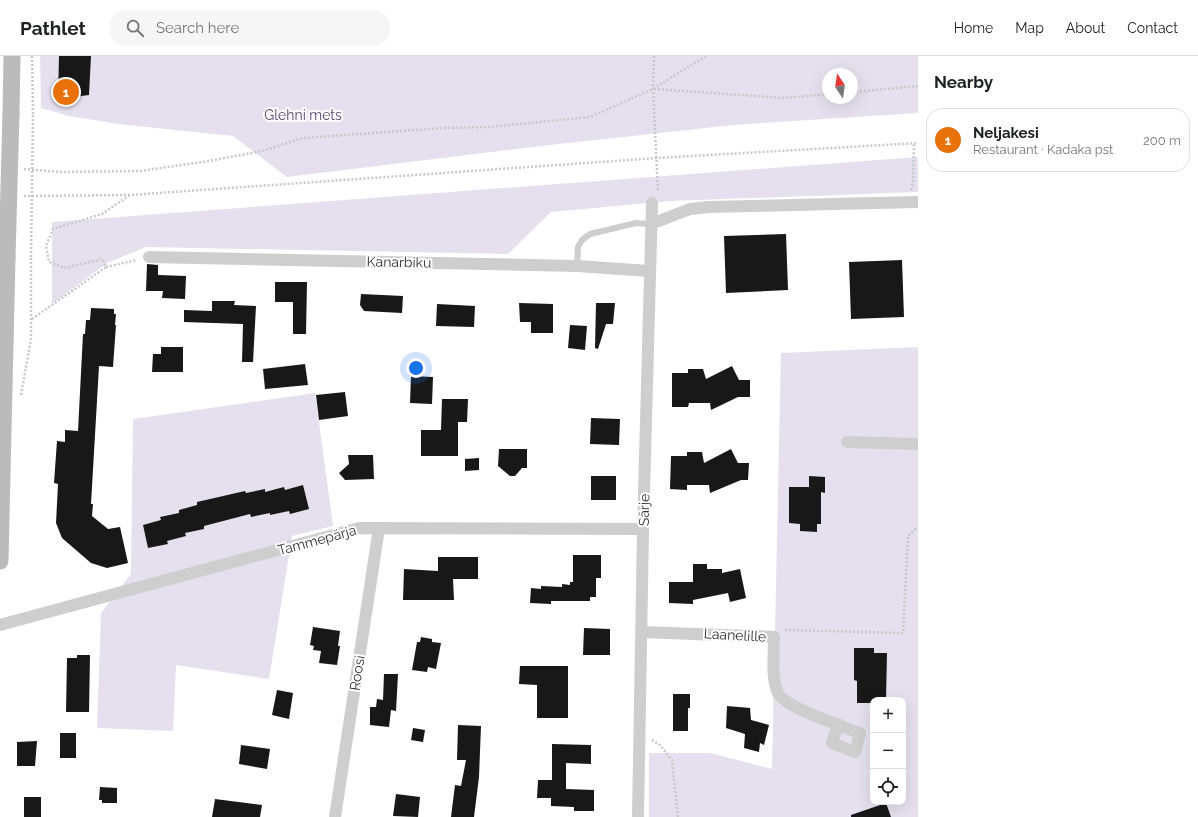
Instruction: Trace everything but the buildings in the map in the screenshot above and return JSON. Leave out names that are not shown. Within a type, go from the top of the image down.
[{"type":"main road","points":[[0,561],[3,362],[12,56]]},
{"type":"street","points":[[651,224],[690,209],[708,207],[914,202]]},
{"type":"street","name":"Särje","points":[[638,817],[643,529],[652,203]]},
{"type":"street","name":"Kanarbiku","points":[[149,257],[577,266],[649,270]]},
{"type":"street","points":[[847,442],[918,444]]},
{"type":"street","name":"Tammepärja","points":[[0,625],[359,528],[643,529]]},
{"type":"street","name":"Roosi","points":[[335,817],[379,528]]},
{"type":"street","name":"Laanelille","points":[[642,632],[774,637],[775,680],[778,694],[794,707],[838,724]]},
{"type":"lane","points":[[577,266],[578,247],[582,240],[590,234],[636,223],[651,224]]},
{"type":"path","points":[[20,398],[31,339],[32,319],[32,56]]},
{"type":"path","points":[[652,203],[658,194],[653,89],[654,56]]},
{"type":"path","points":[[22,169],[60,172],[140,171],[209,161],[262,151],[303,138],[443,128],[490,127],[590,117],[653,89],[706,56]]},
{"type":"path","points":[[858,91],[918,86]]},
{"type":"path","points":[[653,89],[784,98],[822,95]]},
{"type":"path","points":[[914,143],[914,202]]},
{"type":"path","points":[[22,196],[130,195],[657,158],[918,143]]},
{"type":"path","points":[[106,267],[102,259],[65,268],[49,262],[46,246],[53,229],[102,214],[130,195]]},
{"type":"path","points":[[32,319],[106,267],[149,257]]},
{"type":"path","points":[[778,632],[786,630],[903,633],[908,536],[916,529],[918,530]]},
{"type":"path","points":[[640,732],[660,745],[672,760],[678,817]]},
{"type":"green space","name":"Glehni mets","points":[[40,56],[918,56],[918,113],[733,125],[550,145],[287,177],[233,136],[118,124],[69,116],[41,108]]},
{"type":"green space","points":[[918,157],[918,192],[671,201],[551,212],[508,254],[146,247],[107,263],[52,304],[52,222]]},
{"type":"green space","points":[[918,347],[918,817],[649,817],[649,753],[710,753],[772,769],[781,353]]},
{"type":"green space","points":[[315,393],[333,526],[292,536],[269,679],[176,665],[173,731],[97,728],[101,613],[131,574],[133,419]]},
{"type":"place","name":"Neljakesi","points":[[66,92]]}]
